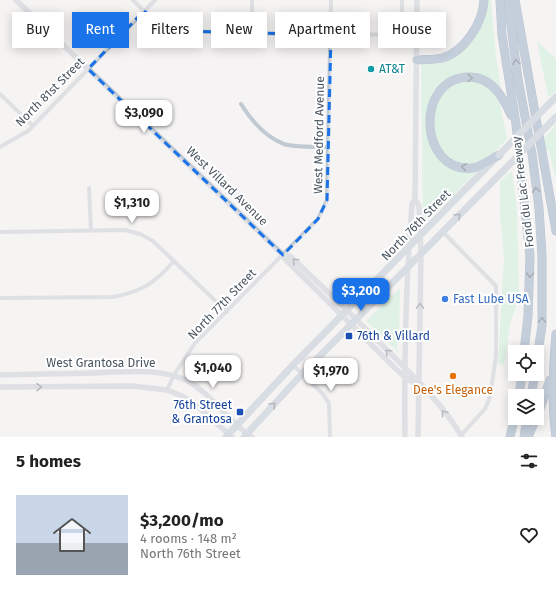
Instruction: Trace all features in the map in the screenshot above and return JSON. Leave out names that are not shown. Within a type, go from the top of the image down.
[{"type":"highway","points":[[417,60],[441,58],[450,55],[460,48],[467,40],[480,18],[484,0]]},
{"type":"highway","name":"Fond du Lac Freeway","points":[[500,0],[502,35],[516,124],[530,256],[528,316],[525,345]]},
{"type":"highway","name":"Fond du Lac Freeway","points":[[509,0],[517,72],[532,154],[539,208],[542,256],[542,326],[539,345]]},
{"type":"highway","points":[[515,0],[556,231]]},
{"type":"highway","points":[[499,154],[474,168],[458,166],[447,161],[433,142],[430,129],[431,110],[435,98],[438,93],[451,81],[468,77],[484,80],[492,85],[499,93],[516,124]]},
{"type":"highway","points":[[546,171],[552,184],[556,188]]},
{"type":"highway","points":[[556,334],[553,373],[553,421],[556,437]]},
{"type":"highway","points":[[544,398],[553,373]]},
{"type":"highway","points":[[510,437],[513,425]]},
{"type":"highway","points":[[524,437],[526,425]]},
{"type":"highway","points":[[528,437],[533,425]]},
{"type":"main road","name":"North 76th Street","points":[[229,436],[237,425],[293,365],[556,97]]},
{"type":"main road","name":"North 76th Street","points":[[248,436],[302,374],[554,119]]},
{"type":"street","name":"West Villard Avenue","points":[[16,0],[283,255],[290,256],[405,377],[419,384]]},
{"type":"street","points":[[133,0],[144,11],[165,27],[173,30],[211,31]]},
{"type":"street","name":"North 81st Street","points":[[0,148],[24,134],[33,126],[155,0]]},
{"type":"street","points":[[252,0],[252,12]]},
{"type":"street","name":"West Medford Avenue","points":[[331,0],[331,12]]},
{"type":"street","points":[[402,0],[402,12]]},
{"type":"street","points":[[417,0],[417,12]]},
{"type":"street","name":"West Medford Avenue","points":[[283,255],[318,219],[327,200],[331,48]]},
{"type":"street","points":[[405,437],[405,368],[409,248],[412,204],[415,198],[417,48]]},
{"type":"street","points":[[0,94],[33,126]]},
{"type":"street","points":[[241,104],[249,117],[265,133],[284,144],[328,147]]},
{"type":"street","points":[[88,188],[91,230]]},
{"type":"street","points":[[415,198],[419,206],[421,254],[418,437]]},
{"type":"street","points":[[0,232],[125,230],[140,234],[153,241],[227,312]]},
{"type":"street","points":[[443,232],[496,286],[496,356],[490,397],[480,415],[461,436]]},
{"type":"street","name":"North 77th Street","points":[[166,390],[195,343],[283,255]]},
{"type":"street","points":[[0,298],[113,297],[130,294],[145,287],[162,274],[174,261]]},
{"type":"street","name":"West Villard Avenue","points":[[354,322],[405,368],[441,408],[461,436]]},
{"type":"street","points":[[293,365],[322,393],[329,403],[330,437]]},
{"type":"street","name":"West Grantosa Drive","points":[[0,375],[147,372],[174,376],[189,382],[205,394],[248,436]]},
{"type":"street","name":"West Grantosa Drive","points":[[0,387],[133,386],[166,390],[182,396],[196,404],[229,436]]},
{"type":"highlighted area","points":[[144,11],[165,27],[181,31],[331,35],[327,200],[318,219],[283,255],[88,69]]},
{"type":"green space","points":[[486,0],[491,0],[496,57],[501,89],[472,74],[458,76],[447,81],[429,115],[443,160],[478,170],[432,217],[430,216],[426,220],[423,220],[421,64],[465,46]]},
{"type":"green space","points":[[537,41],[556,59],[556,91],[551,96],[548,96]]},
{"type":"green space","points":[[460,81],[479,81],[498,94],[507,139],[495,153],[477,163],[469,164],[454,161],[442,150],[437,141],[434,122],[435,107],[446,88]]},
{"type":"green space","points":[[556,124],[556,180],[549,151],[546,150],[544,138]]},
{"type":"green space","points":[[512,171],[517,210],[519,297],[510,324],[504,365],[498,364],[504,257],[500,216],[500,182]]},
{"type":"green space","points":[[400,288],[399,343],[397,343],[397,350],[399,350],[399,353],[366,321]]},
{"type":"place","name":"AT&T","points":[[371,69]]},
{"type":"place","name":"Fast Lube USA","points":[[445,299]]},
{"type":"place","name":"76th & Villard","points":[[349,336]]},
{"type":"place","name":"Dee's Elegance","points":[[453,376]]},
{"type":"place","name":"76th Street & Grantosa","points":[[240,412]]}]
